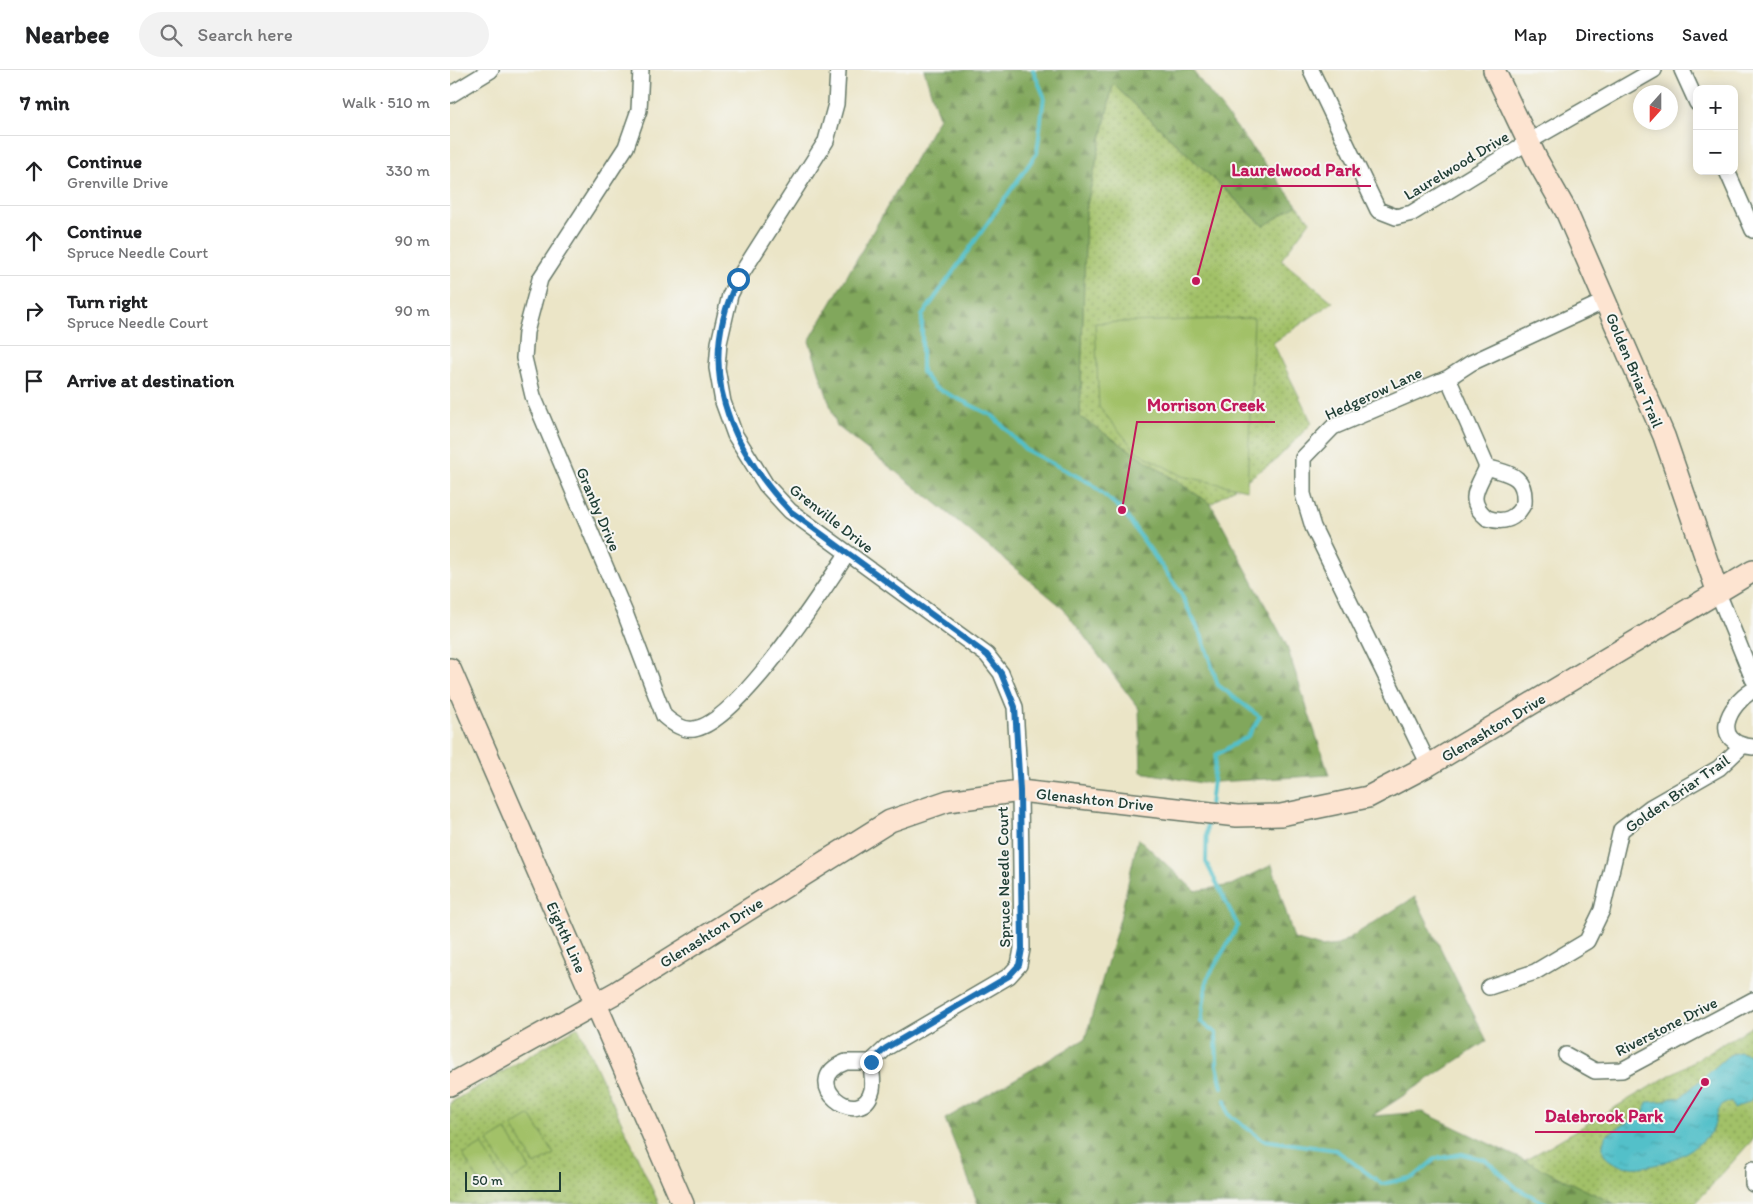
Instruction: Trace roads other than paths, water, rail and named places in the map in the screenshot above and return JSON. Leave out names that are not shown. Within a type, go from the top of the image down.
[{"type":"street","points":[[450,95],[491,70]]},
{"type":"street","name":"Granby Drive","points":[[641,70],[639,110],[626,147],[540,279],[526,332],[524,358],[533,396],[625,613],[664,716],[673,724],[694,730],[716,720],[737,702],[762,674],[847,554]]},
{"type":"street","name":"Grenville Drive","points":[[838,70],[836,104],[826,141],[730,295],[719,343],[717,368],[723,402],[735,434],[766,485],[790,511],[987,655],[1001,673],[1015,707],[1020,791]]},
{"type":"street","name":"Laurelwood Drive","points":[[1311,70],[1378,210],[1396,217],[1412,213],[1528,142],[1654,70]]},
{"type":"street","name":"Golden Briar Trail","points":[[1494,70],[1528,142],[1566,211],[1664,436],[1718,593],[1753,680]]},
{"type":"street","points":[[1682,70],[1693,94]]},
{"type":"street","points":[[1729,175],[1753,230]]},
{"type":"street","name":"Hedgerow Lane","points":[[1429,765],[1313,527],[1304,494],[1303,458],[1333,427],[1448,378],[1471,363],[1605,301]]},
{"type":"street","points":[[1448,378],[1487,467]]},
{"type":"street","name":"Glenashton Drive","points":[[450,1085],[596,1004],[890,820],[948,801],[1020,791],[1237,816],[1281,815],[1368,797],[1429,765],[1753,571]]},
{"type":"street","name":"Eighth Line","points":[[450,670],[683,1204]]},
{"type":"street","name":"Golden Briar Trail","points":[[1748,746],[1733,740],[1728,732],[1726,720],[1731,708],[1753,690]]},
{"type":"street","name":"Golden Briar Trail","points":[[1489,987],[1535,972],[1587,941],[1602,910],[1621,830],[1651,807],[1719,768],[1748,746]]},
{"type":"street","name":"Spruce Needle Court","points":[[871,1062],[886,1048],[1009,976],[1019,965],[1022,949],[1020,791]]},
{"type":"street","name":"Riverstone Drive","points":[[1566,1055],[1595,1071],[1622,1070],[1753,1000]]},
{"type":"street","points":[[1753,1168],[1753,1184]]},
{"type":"water","points":[[1739,1052],[1750,1055],[1753,1059],[1753,1096],[1750,1101],[1734,1109],[1731,1101],[1721,1107],[1712,1129],[1700,1143],[1676,1158],[1647,1166],[1632,1167],[1619,1165],[1606,1157],[1603,1148],[1606,1135],[1644,1113],[1647,1102],[1665,1101],[1671,1097],[1680,1098],[1729,1055]]},
{"type":"waterway","points":[[1033,70],[1044,96],[1037,153],[922,316],[922,372],[934,387],[993,416],[1026,450],[1090,483],[1122,510],[1180,592],[1202,637],[1218,685],[1260,717],[1248,736],[1216,755],[1210,805]]},
{"type":"waterway","points":[[1207,819],[1206,862],[1238,926],[1207,979],[1201,1022],[1216,1033],[1217,1065],[1222,1087]]},
{"type":"waterway","points":[[1225,1100],[1228,1114],[1263,1140],[1336,1150],[1382,1184],[1414,1177],[1435,1159],[1462,1154],[1486,1160],[1518,1189],[1547,1204]]},
{"type":"place","name":"Laurelwood Park","points":[[1196,281]]},
{"type":"place","name":"Morrison Creek","points":[[1122,510]]},
{"type":"place","name":"Dalebrook Park","points":[[1705,1082]]}]
